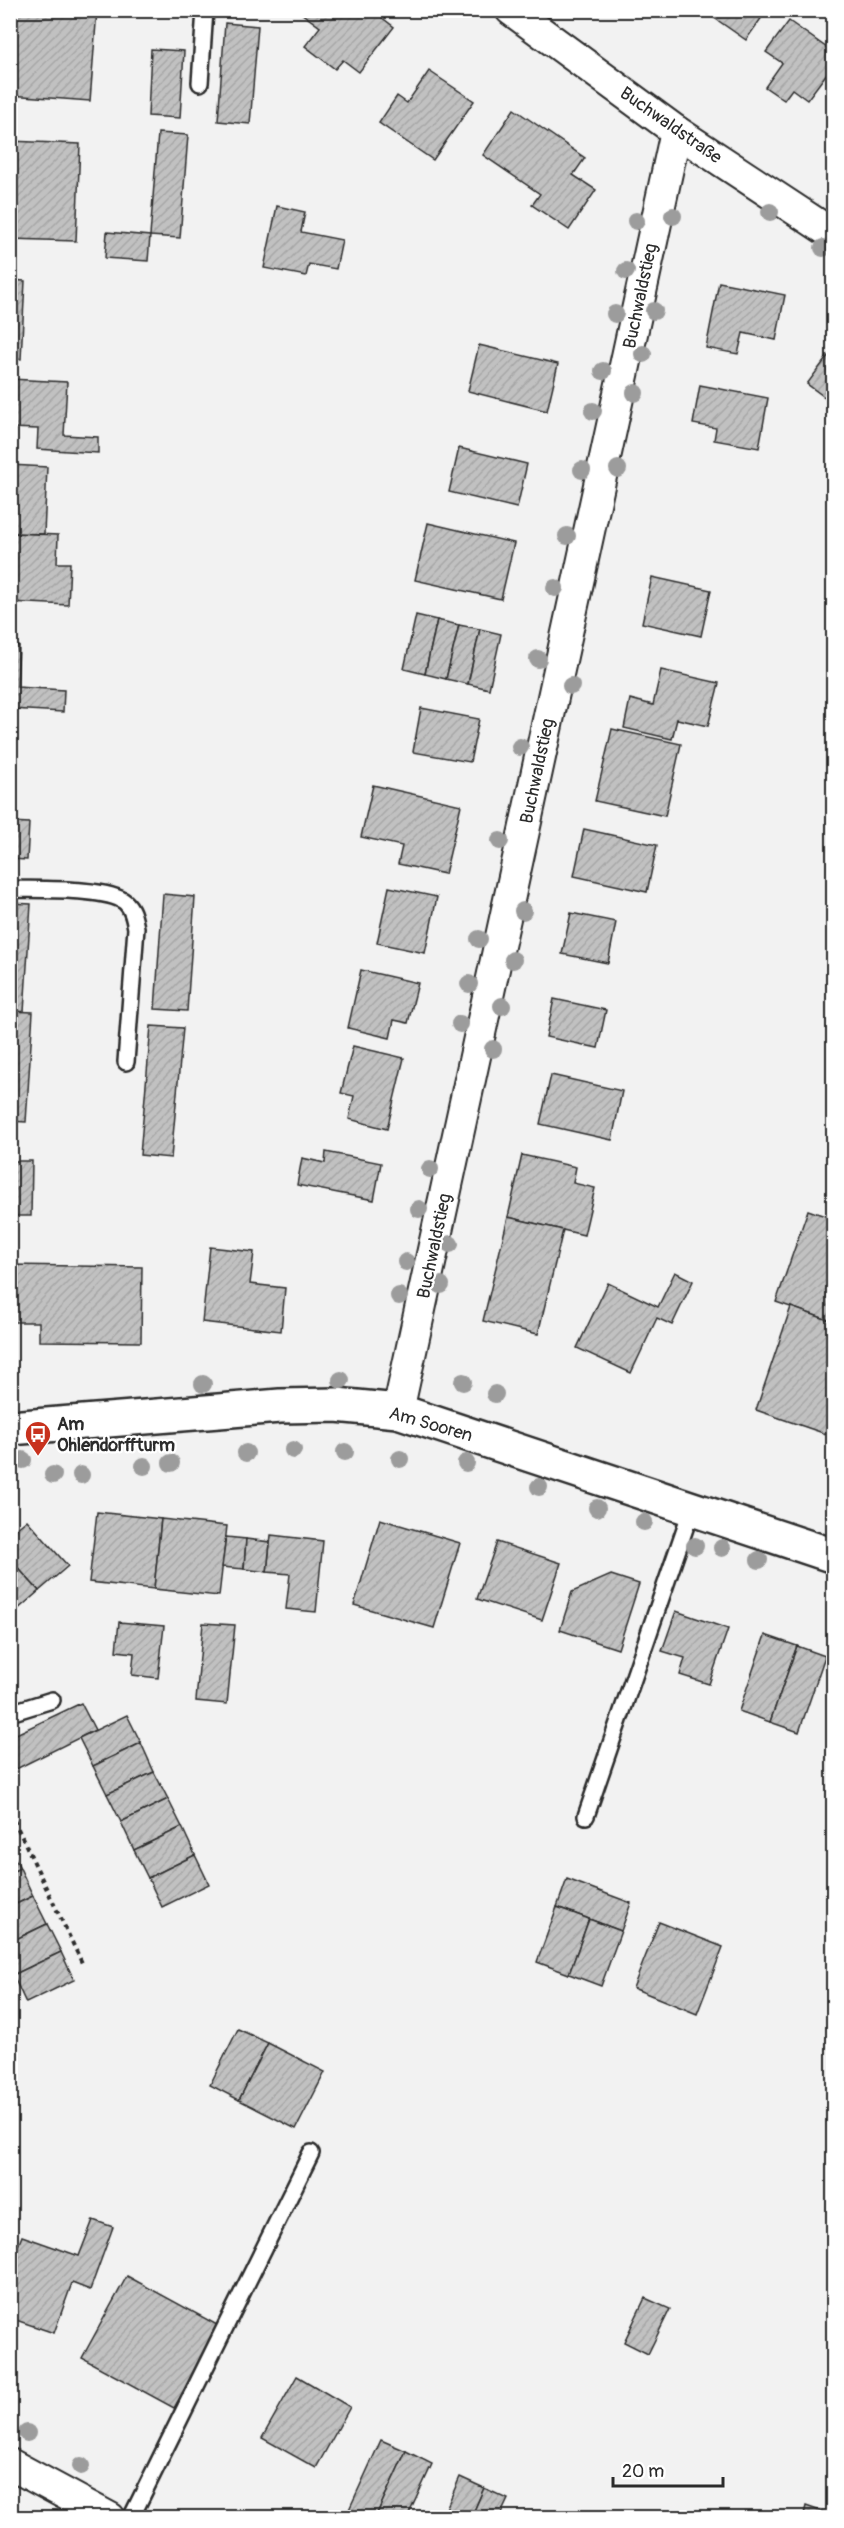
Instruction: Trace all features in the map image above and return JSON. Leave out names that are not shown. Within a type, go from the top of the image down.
[{"type":"street","name":"Buchwaldstraße","points":[[511,10],[676,131],[834,235]]},
{"type":"street","name":"Buchwaldstieg","points":[[398,1411],[676,131]]},
{"type":"street","name":"Am Sooren","points":[[10,1428],[280,1406],[336,1405],[398,1411],[834,1556]]},
{"type":"street","points":[[10,2464],[110,2517]]},
{"type":"lane","points":[[200,83],[205,10]]},
{"type":"lane","points":[[10,889],[105,894],[125,902],[133,912],[136,928],[126,1062]]},
{"type":"lane","points":[[586,1816],[692,1508]]},
{"type":"lane","points":[[10,1713],[52,1700]]},
{"type":"lane","points":[[131,2517],[310,2153]]},
{"type":"path","points":[[10,1812],[83,1965]]},
{"type":"building","points":[[10,10],[97,10],[90,101],[10,95]]},
{"type":"building","points":[[297,10],[372,10],[394,27],[359,72],[343,60],[335,69],[305,46],[320,27]]},
{"type":"building","points":[[703,10],[767,10],[746,40]]},
{"type":"building","points":[[789,21],[834,53],[834,64],[807,100],[792,89],[784,100],[765,87],[782,63],[766,52]]},
{"type":"building","points":[[225,23],[258,26],[250,124],[218,121]]},
{"type":"building","points":[[151,49],[184,51],[180,118],[148,116]]},
{"type":"building","points":[[429,71],[474,101],[433,160],[379,123],[397,96],[407,103]]},
{"type":"building","points":[[514,109],[585,158],[573,175],[596,190],[569,230],[532,205],[540,194],[483,155]]},
{"type":"building","points":[[158,133],[188,135],[180,238],[150,236]]},
{"type":"building","points":[[10,141],[80,144],[76,241],[10,239]]},
{"type":"building","points":[[277,206],[305,212],[301,232],[342,240],[336,269],[309,264],[306,276],[264,268]]},
{"type":"building","points":[[107,232],[150,236],[148,261],[105,258]]},
{"type":"building","points":[[10,280],[25,281],[21,359],[10,358]]},
{"type":"building","points":[[719,282],[785,295],[776,340],[743,333],[738,354],[706,348]]},
{"type":"building","points":[[479,345],[558,364],[547,411],[468,391]]},
{"type":"building","points":[[834,348],[834,404],[807,384]]},
{"type":"building","points":[[10,379],[67,382],[64,435],[98,437],[98,453],[37,449],[38,429],[10,428]]},
{"type":"building","points":[[700,385],[768,398],[759,448],[714,440],[716,428],[693,424]]},
{"type":"building","points":[[459,448],[527,464],[517,508],[449,492]]},
{"type":"building","points":[[10,465],[47,467],[44,534],[10,533]]},
{"type":"building","points":[[428,523],[514,543],[501,599],[415,580]]},
{"type":"building","points":[[10,533],[58,535],[57,563],[70,563],[68,605],[10,602]]},
{"type":"building","points":[[652,577],[711,590],[701,636],[642,623]]},
{"type":"building","points":[[416,615],[437,620],[425,674],[404,669]]},
{"type":"building","points":[[437,620],[459,625],[446,679],[425,674]]},
{"type":"building","points":[[459,625],[480,629],[468,684],[446,679]]},
{"type":"building","points":[[480,629],[501,634],[489,689],[468,684]]},
{"type":"building","points":[[10,645],[19,646],[17,687],[64,690],[63,712],[10,709]]},
{"type":"building","points":[[661,670],[719,683],[708,726],[677,719],[672,739],[624,728],[630,699],[653,705]]},
{"type":"building","points":[[421,708],[479,719],[470,762],[413,752]]},
{"type":"building","points":[[10,721],[15,721],[13,782],[10,782]]},
{"type":"building","points":[[612,729],[681,744],[665,816],[595,801]]},
{"type":"building","points":[[373,785],[461,805],[445,874],[398,864],[402,846],[361,837]]},
{"type":"building","points":[[10,822],[29,823],[27,860],[10,859]]},
{"type":"building","points":[[584,829],[657,845],[647,892],[574,876]]},
{"type":"building","points":[[389,887],[437,897],[425,953],[377,943]]},
{"type":"building","points":[[163,894],[195,897],[187,1011],[155,1009]]},
{"type":"building","points":[[10,903],[31,904],[24,1012],[10,1011]]},
{"type":"building","points":[[571,913],[616,922],[608,963],[562,954]]},
{"type":"building","points":[[361,970],[418,983],[408,1023],[394,1020],[390,1038],[348,1028]]},
{"type":"building","points":[[554,999],[606,1010],[598,1048],[546,1037]]},
{"type":"building","points":[[10,1011],[33,1012],[26,1122],[10,1121]]},
{"type":"building","points":[[151,1026],[183,1028],[171,1158],[140,1155]]},
{"type":"building","points":[[353,1046],[404,1058],[387,1129],[349,1119],[354,1096],[341,1093]]},
{"type":"building","points":[[551,1075],[622,1091],[612,1140],[540,1124]]},
{"type":"building","points":[[326,1152],[381,1163],[374,1200],[297,1185],[302,1158],[325,1163]]},
{"type":"building","points":[[522,1155],[576,1167],[573,1183],[595,1188],[584,1235],[508,1217]]},
{"type":"building","points":[[10,1161],[32,1161],[31,1216],[10,1216]]},
{"type":"building","points":[[808,1210],[834,1219],[834,1322],[776,1302]]},
{"type":"building","points":[[508,1217],[563,1230],[538,1334],[483,1321]]},
{"type":"building","points":[[210,1247],[254,1252],[250,1284],[285,1288],[281,1331],[202,1322]]},
{"type":"building","points":[[10,1265],[142,1267],[141,1342],[39,1341],[39,1322],[10,1322]]},
{"type":"building","points":[[675,1272],[693,1281],[672,1325],[657,1318],[631,1373],[577,1348],[608,1283],[658,1307]]},
{"type":"building","points":[[791,1307],[834,1322],[834,1412],[826,1434],[756,1410]]},
{"type":"building","points":[[97,1512],[161,1519],[154,1589],[89,1582]]},
{"type":"building","points":[[161,1519],[227,1526],[219,1596],[154,1589]]},
{"type":"building","points":[[380,1519],[460,1543],[434,1628],[354,1605]]},
{"type":"building","points":[[27,1520],[68,1566],[39,1591],[10,1559],[10,1534]]},
{"type":"building","points":[[271,1535],[323,1541],[316,1612],[286,1609],[290,1574],[267,1572]]},
{"type":"building","points":[[226,1537],[246,1539],[244,1569],[222,1567]]},
{"type":"building","points":[[246,1539],[270,1542],[267,1572],[244,1569]]},
{"type":"building","points":[[497,1542],[561,1563],[542,1620],[477,1599]]},
{"type":"building","points":[[10,1559],[39,1591],[10,1616]]},
{"type":"building","points":[[611,1575],[639,1584],[618,1649],[560,1630],[572,1592]]},
{"type":"building","points":[[676,1611],[728,1629],[709,1684],[680,1675],[685,1658],[662,1651]]},
{"type":"building","points":[[119,1622],[164,1626],[158,1678],[132,1675],[134,1653],[116,1651]]},
{"type":"building","points":[[203,1623],[235,1625],[227,1704],[196,1701]]},
{"type":"building","points":[[765,1635],[797,1646],[770,1722],[739,1711]]},
{"type":"building","points":[[797,1646],[825,1656],[799,1732],[770,1722]]},
{"type":"building","points":[[81,1703],[95,1730],[10,1772],[10,1737]]},
{"type":"building","points":[[127,1715],[141,1743],[93,1766],[79,1738]]},
{"type":"building","points":[[141,1743],[154,1772],[107,1794],[93,1766]]},
{"type":"building","points":[[154,1772],[168,1799],[121,1822],[107,1794]]},
{"type":"building","points":[[168,1799],[182,1827],[134,1850],[121,1822]]},
{"type":"building","points":[[182,1827],[195,1855],[148,1878],[134,1850]]},
{"type":"building","points":[[10,1849],[20,1868],[10,1873]]},
{"type":"building","points":[[195,1855],[209,1884],[162,1907],[148,1878]]},
{"type":"building","points":[[20,1868],[33,1896],[10,1907],[10,1873]]},
{"type":"building","points":[[567,1879],[631,1903],[621,1931],[557,1907]]},
{"type":"building","points":[[33,1896],[47,1924],[10,1942],[10,1907]]},
{"type":"building","points":[[557,1907],[589,1919],[569,1974],[537,1962]]},
{"type":"building","points":[[589,1919],[621,1931],[601,1986],[569,1974]]},
{"type":"building","points":[[659,1922],[723,1947],[697,2014],[633,1988]]},
{"type":"building","points":[[47,1924],[61,1952],[13,1975],[10,1970],[10,1942]]},
{"type":"building","points":[[61,1952],[74,1980],[26,2003],[13,1975]]},
{"type":"building","points":[[238,2029],[268,2043],[239,2100],[210,2085]]},
{"type":"building","points":[[268,2043],[325,2072],[296,2129],[239,2100]]},
{"type":"building","points":[[93,2220],[113,2227],[90,2290],[72,2283],[54,2333],[10,2318],[10,2266],[22,2236],[79,2256]]},
{"type":"building","points":[[127,2276],[219,2326],[174,2408],[82,2358]]},
{"type":"building","points":[[645,2298],[670,2309],[648,2354],[624,2342]]},
{"type":"building","points":[[297,2376],[350,2407],[316,2468],[262,2438]]},
{"type":"building","points":[[381,2440],[406,2451],[375,2518],[356,2518],[347,2514]]},
{"type":"building","points":[[406,2451],[432,2464],[407,2518],[375,2518]]},
{"type":"building","points":[[460,2477],[484,2488],[471,2518],[442,2518]]},
{"type":"building","points":[[484,2488],[508,2499],[499,2518],[471,2518]]},
{"type":"building","points":[[806,2506],[832,2515],[834,2511],[834,2518],[803,2518]]},
{"type":"place","name":"Am Ohlendorffturm","points":[[38,1457]]}]
